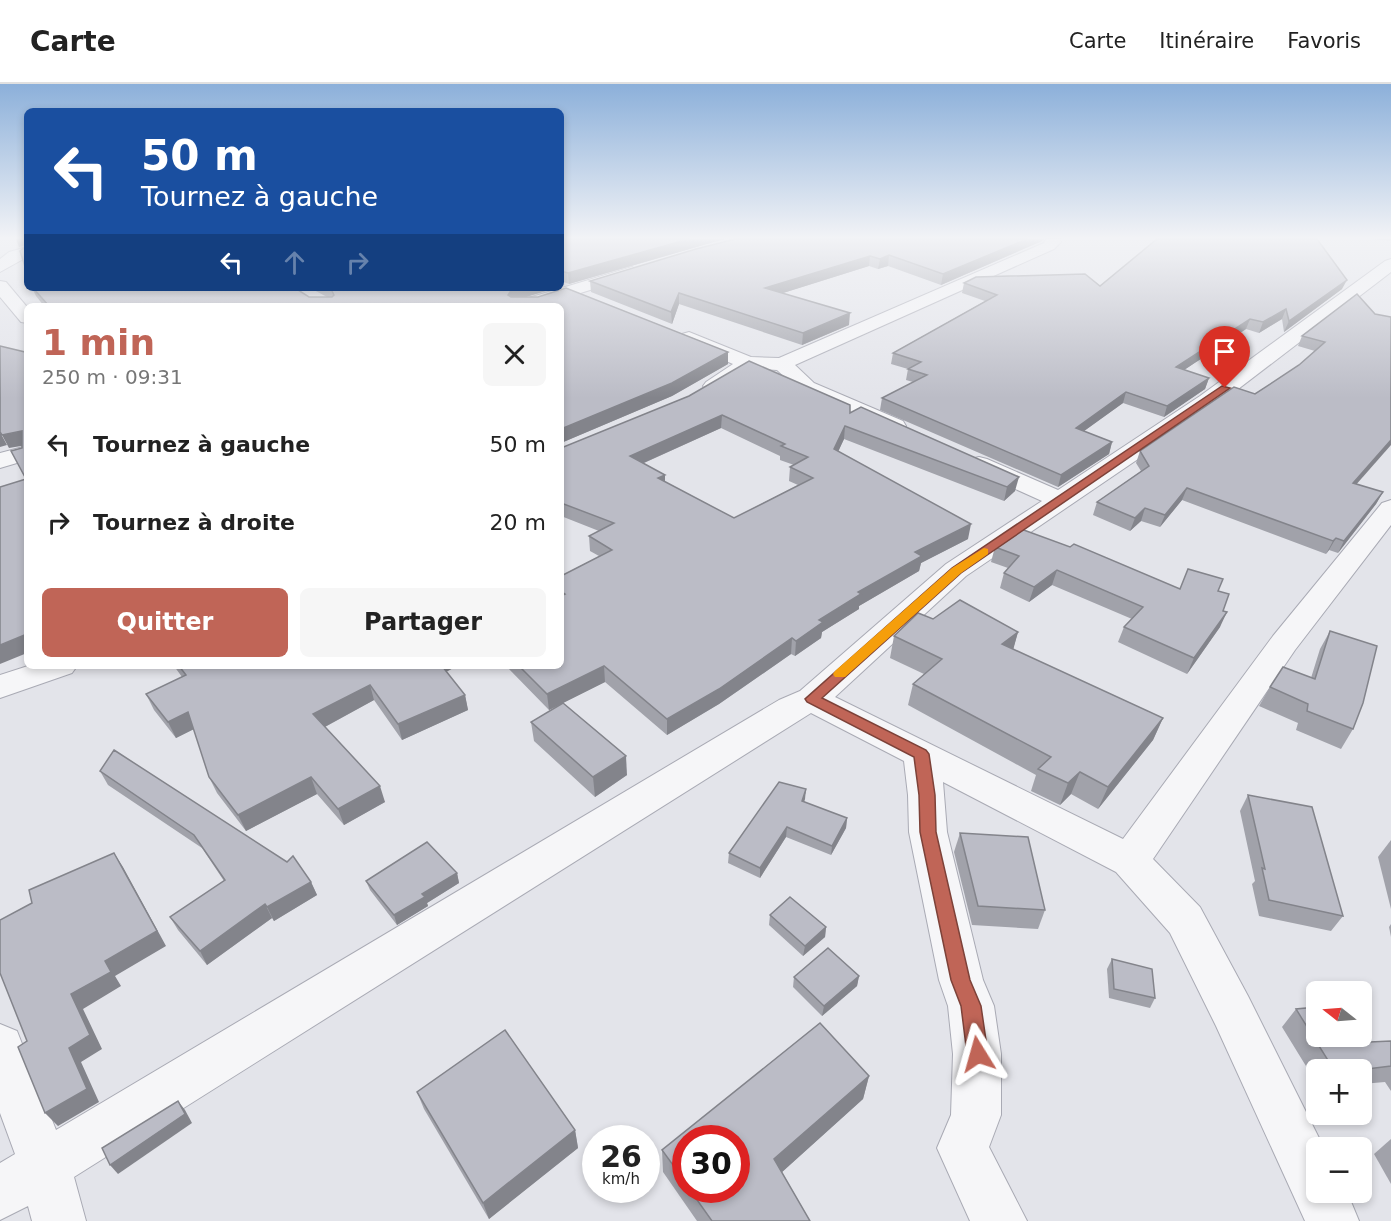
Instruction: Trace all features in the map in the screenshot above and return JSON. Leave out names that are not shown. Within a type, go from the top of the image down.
[{"type":"street","points":[[5,292],[24,314]]},
{"type":"street","points":[[529,303],[558,292]]},
{"type":"street","points":[[569,292],[602,305]]},
{"type":"street","points":[[667,330],[748,363],[782,364],[945,292]]},
{"type":"street","points":[[0,1193],[791,708],[812,699],[956,570],[1208,401],[1354,292]]},
{"type":"street","points":[[695,395],[722,382],[748,363]]},
{"type":"street","points":[[782,364],[807,387],[913,434]]},
{"type":"street","points":[[955,453],[1060,500]]},
{"type":"street","points":[[0,461],[24,454]]},
{"type":"street","points":[[1130,861],[1284,643],[1391,508]]},
{"type":"street","points":[[0,687],[52,669]]},
{"type":"street","points":[[812,699],[1130,861],[1185,920],[1232,1011],[1306,1166]]},
{"type":"street","points":[[921,754],[927,795],[928,832],[961,980],[971,1006],[978,1054],[976,1115],[963,1148],[985,1196],[1000,1221]]},
{"type":"street","points":[[0,1047],[44,1164],[59,1221]]},
{"type":"street","points":[[1324,1203],[1332,1221]]},
{"type":"building","points":[[37,292],[301,292],[309,297],[332,297],[333,292],[510,292],[508,295],[511,297],[538,297],[553,292],[576,292],[728,352],[672,383],[564,428],[564,303],[46,303]]},
{"type":"building","points":[[619,292],[779,292],[850,313],[803,333],[679,293],[671,312]]},
{"type":"building","points":[[989,292],[1330,292],[1289,321],[1286,309],[1263,322],[1250,319],[1176,367],[1209,378],[1167,406],[1126,392],[1076,428],[1112,442],[1061,475],[882,398],[927,375],[908,369],[921,362],[893,353],[997,295]]},
{"type":"building","points":[[1357,294],[1375,314],[1391,317],[1391,440],[1353,483],[1383,492],[1344,541],[1336,538],[1333,541],[1187,488],[1165,515],[1145,508],[1135,518],[1097,502],[1149,466],[1140,451],[1234,387],[1255,394],[1299,365],[1325,342],[1302,336]]},
{"type":"building","points":[[0,346],[24,352],[24,475],[11,451],[22,448],[22,431],[2,435],[0,432]]},
{"type":"building","points":[[749,361],[850,405],[850,413],[861,407],[1019,477],[1007,487],[845,426],[834,449],[971,524],[915,552],[922,556],[858,592],[861,594],[819,620],[823,622],[796,641],[792,638],[719,689],[667,719],[604,666],[547,694],[522,669],[564,669],[564,574],[612,550],[589,536],[614,523],[564,504],[564,447],[689,396]],"holes":[[[722,415],[785,444],[781,446],[808,457],[790,467],[813,478],[734,518],[658,478],[665,475],[630,456]]]},
{"type":"building","points":[[24,480],[24,635],[0,645],[0,487]]},
{"type":"building","points":[[1021,529],[1070,547],[1074,544],[1180,589],[1188,569],[1223,579],[1218,591],[1229,594],[1223,611],[1227,612],[1194,658],[1124,627],[1143,607],[1057,570],[1034,587],[1004,573],[1019,556],[995,547]]},
{"type":"building","points":[[960,600],[1018,632],[1002,644],[1163,718],[1108,787],[1080,772],[1068,783],[1038,769],[1051,757],[913,684],[942,659],[894,636],[918,613],[933,619]]},
{"type":"building","points":[[1330,631],[1377,646],[1363,703],[1353,729],[1307,711],[1308,704],[1270,687],[1283,667],[1315,679]]},
{"type":"building","points":[[181,669],[444,669],[465,695],[398,724],[370,685],[313,714],[380,786],[338,809],[311,777],[238,815],[209,777],[188,712],[168,722],[146,694],[186,675]]},
{"type":"building","points":[[563,703],[626,756],[593,777],[531,722]]},
{"type":"building","points":[[114,750],[287,862],[293,856],[311,882],[267,907],[265,904],[200,951],[170,917],[225,880],[194,835],[100,771]]},
{"type":"building","points":[[779,782],[806,789],[802,801],[847,818],[832,846],[787,827],[760,868],[729,853]]},
{"type":"building","points":[[1248,795],[1312,807],[1343,916],[1269,900],[1262,868],[1265,869]]},
{"type":"building","points":[[960,833],[1028,837],[1045,910],[978,906]]},
{"type":"building","points":[[427,842],[457,873],[422,894],[425,897],[394,915],[366,881]]},
{"type":"building","points":[[114,853],[157,931],[105,961],[111,972],[71,994],[90,1035],[69,1048],[87,1089],[45,1113],[18,1047],[27,1041],[0,973],[0,920],[32,903],[29,890]]},
{"type":"building","points":[[790,897],[826,927],[805,946],[770,915]]},
{"type":"building","points":[[828,948],[859,976],[824,1006],[794,977]]},
{"type":"building","points":[[1112,959],[1152,969],[1155,998],[1114,989]]},
{"type":"building","points":[[1306,1008],[1306,1025],[1296,1009]]},
{"type":"building","points":[[820,1023],[869,1076],[774,1159],[810,1221],[712,1221],[699,1203],[750,1203],[750,1125],[693,1125]]},
{"type":"building","points":[[505,1030],[575,1130],[483,1203],[417,1092]]},
{"type":"building","points":[[1391,1041],[1391,1066],[1372,1068],[1372,1059],[1327,1059],[1320,1047],[1372,1047],[1372,1042]]},
{"type":"building","points":[[178,1101],[185,1114],[110,1165],[102,1148]]},
{"type":"building","points":[[672,1142],[672,1164],[662,1150]]},
{"type":"slow traffic","points":[[840,674],[956,570],[984,552]]},
{"type":"route","points":[[978,1054],[971,1006],[961,980],[928,832],[927,795],[921,754],[812,699],[956,570],[1225,388]]}]
